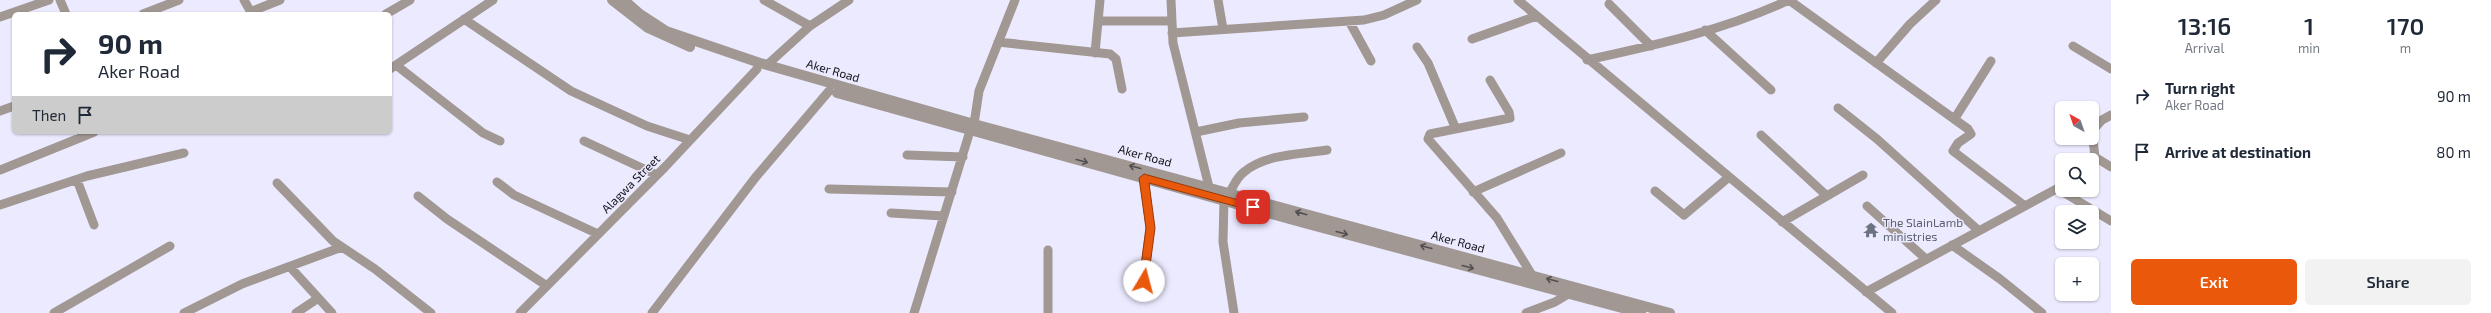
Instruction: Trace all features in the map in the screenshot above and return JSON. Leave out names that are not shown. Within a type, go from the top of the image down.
[{"type":"street","points":[[14,12],[49,0]]},
{"type":"street","points":[[60,0],[65,12]]},
{"type":"street","points":[[148,12],[179,0]]},
{"type":"street","points":[[244,0],[250,12]]},
{"type":"street","points":[[253,12],[280,0]]},
{"type":"street","points":[[389,12],[410,0]]},
{"type":"street","points":[[493,0],[393,67],[483,133],[500,141]]},
{"type":"street","name":"Aker Road","points":[[612,0],[633,18],[660,36],[757,69],[829,91],[1209,187],[1227,195]]},
{"type":"street","name":"Aker Road","points":[[624,0],[640,14],[666,31],[767,65],[1144,178],[1227,195],[1282,212],[1641,313]]},
{"type":"street","points":[[764,0],[773,7],[810,26]]},
{"type":"street","points":[[767,65],[810,26],[849,0]]},
{"type":"street","points":[[914,313],[972,127],[979,91],[1015,0]]},
{"type":"street","points":[[1095,53],[1100,0]]},
{"type":"street","points":[[1171,0],[1170,21],[1172,33],[1209,187]]},
{"type":"street","points":[[1218,0],[1223,30]]},
{"type":"street","points":[[1172,33],[1348,21],[1384,14],[1417,0]]},
{"type":"street","points":[[1518,0],[1587,60],[1892,313]]},
{"type":"street","points":[[1587,60],[1651,46],[1751,18],[1789,0],[1968,129],[1971,134],[1958,143],[1953,151],[2025,206]]},
{"type":"street","points":[[1876,63],[1910,24],[1936,0]]},
{"type":"street","points":[[1609,4],[1651,46]]},
{"type":"street","points":[[0,17],[12,13]]},
{"type":"street","points":[[1472,39],[1537,16]]},
{"type":"street","points":[[464,19],[571,91],[640,123],[690,140]]},
{"type":"street","points":[[1099,21],[1170,21]]},
{"type":"street","points":[[1348,21],[1371,61]]},
{"type":"street","points":[[1705,30],[1771,90]]},
{"type":"street","points":[[998,42],[1095,53],[1114,57],[1122,89]]},
{"type":"street","points":[[1417,46],[1428,63],[1455,127]]},
{"type":"street","points":[[2073,46],[2111,69]]},
{"type":"street","points":[[1954,118],[1991,61]]},
{"type":"street","name":"Alagwa Street","points":[[520,313],[657,175],[757,69]]},
{"type":"street","points":[[1490,80],[1509,112],[1510,118],[1455,127],[1430,134],[1428,139],[1497,218],[1532,275]]},
{"type":"street","points":[[652,313],[755,178],[829,91]]},
{"type":"street","points":[[0,112],[12,107]]},
{"type":"street","points":[[1838,108],[1872,134],[1978,230]]},
{"type":"street","points":[[2099,123],[2111,115]]},
{"type":"street","points":[[1196,132],[1239,123],[1304,117]]},
{"type":"street","points":[[0,170],[81,134]]},
{"type":"street","points":[[1761,135],[1827,196]]},
{"type":"street","points":[[584,141],[657,175]]},
{"type":"street","points":[[1234,313],[1226,262],[1222,213],[1227,195],[1240,176],[1247,169],[1266,162],[1327,150]]},
{"type":"street","points":[[0,206],[77,180],[184,152]]},
{"type":"street","points":[[1473,192],[1561,153]]},
{"type":"street","points":[[907,155],[963,156]]},
{"type":"street","points":[[2099,162],[2111,167]]},
{"type":"street","points":[[1782,222],[1863,175]]},
{"type":"street","points":[[1655,190],[1684,215],[1729,177]]},
{"type":"street","points":[[1142,293],[1150,228],[1144,178]]},
{"type":"street","points":[[77,180],[94,225]]},
{"type":"street","points":[[497,182],[514,195],[598,234]]},
{"type":"street","points":[[277,183],[307,216],[342,247],[375,269],[431,313]]},
{"type":"street","points":[[829,189],[952,192]]},
{"type":"street","points":[[1866,292],[1978,230],[2055,190]]},
{"type":"street","points":[[418,196],[447,219],[547,286]]},
{"type":"street","points":[[2075,197],[2111,221]]},
{"type":"street","points":[[1867,206],[1926,259]]},
{"type":"street","name":"Aker Road","points":[[1282,212],[1532,275],[1670,313]]},
{"type":"street","points":[[891,213],[944,216]]},
{"type":"street","points":[[1952,245],[2000,279],[2042,313]]},
{"type":"street","points":[[54,313],[170,246]]},
{"type":"street","points":[[184,313],[211,296],[291,268],[342,247]]},
{"type":"street","points":[[1048,250],[1048,313]]},
{"type":"street","points":[[291,268],[317,299],[332,313]]},
{"type":"street","points":[[1526,313],[1555,302],[1570,293]]},
{"type":"street","points":[[296,313],[317,299]]},
{"type":"place","name":"The SlainLamb ministries","points":[[1871,230]]},
{"type":"route","points":[[1144,281],[1150,228],[1149,208],[1144,178],[1253,207]]}]
